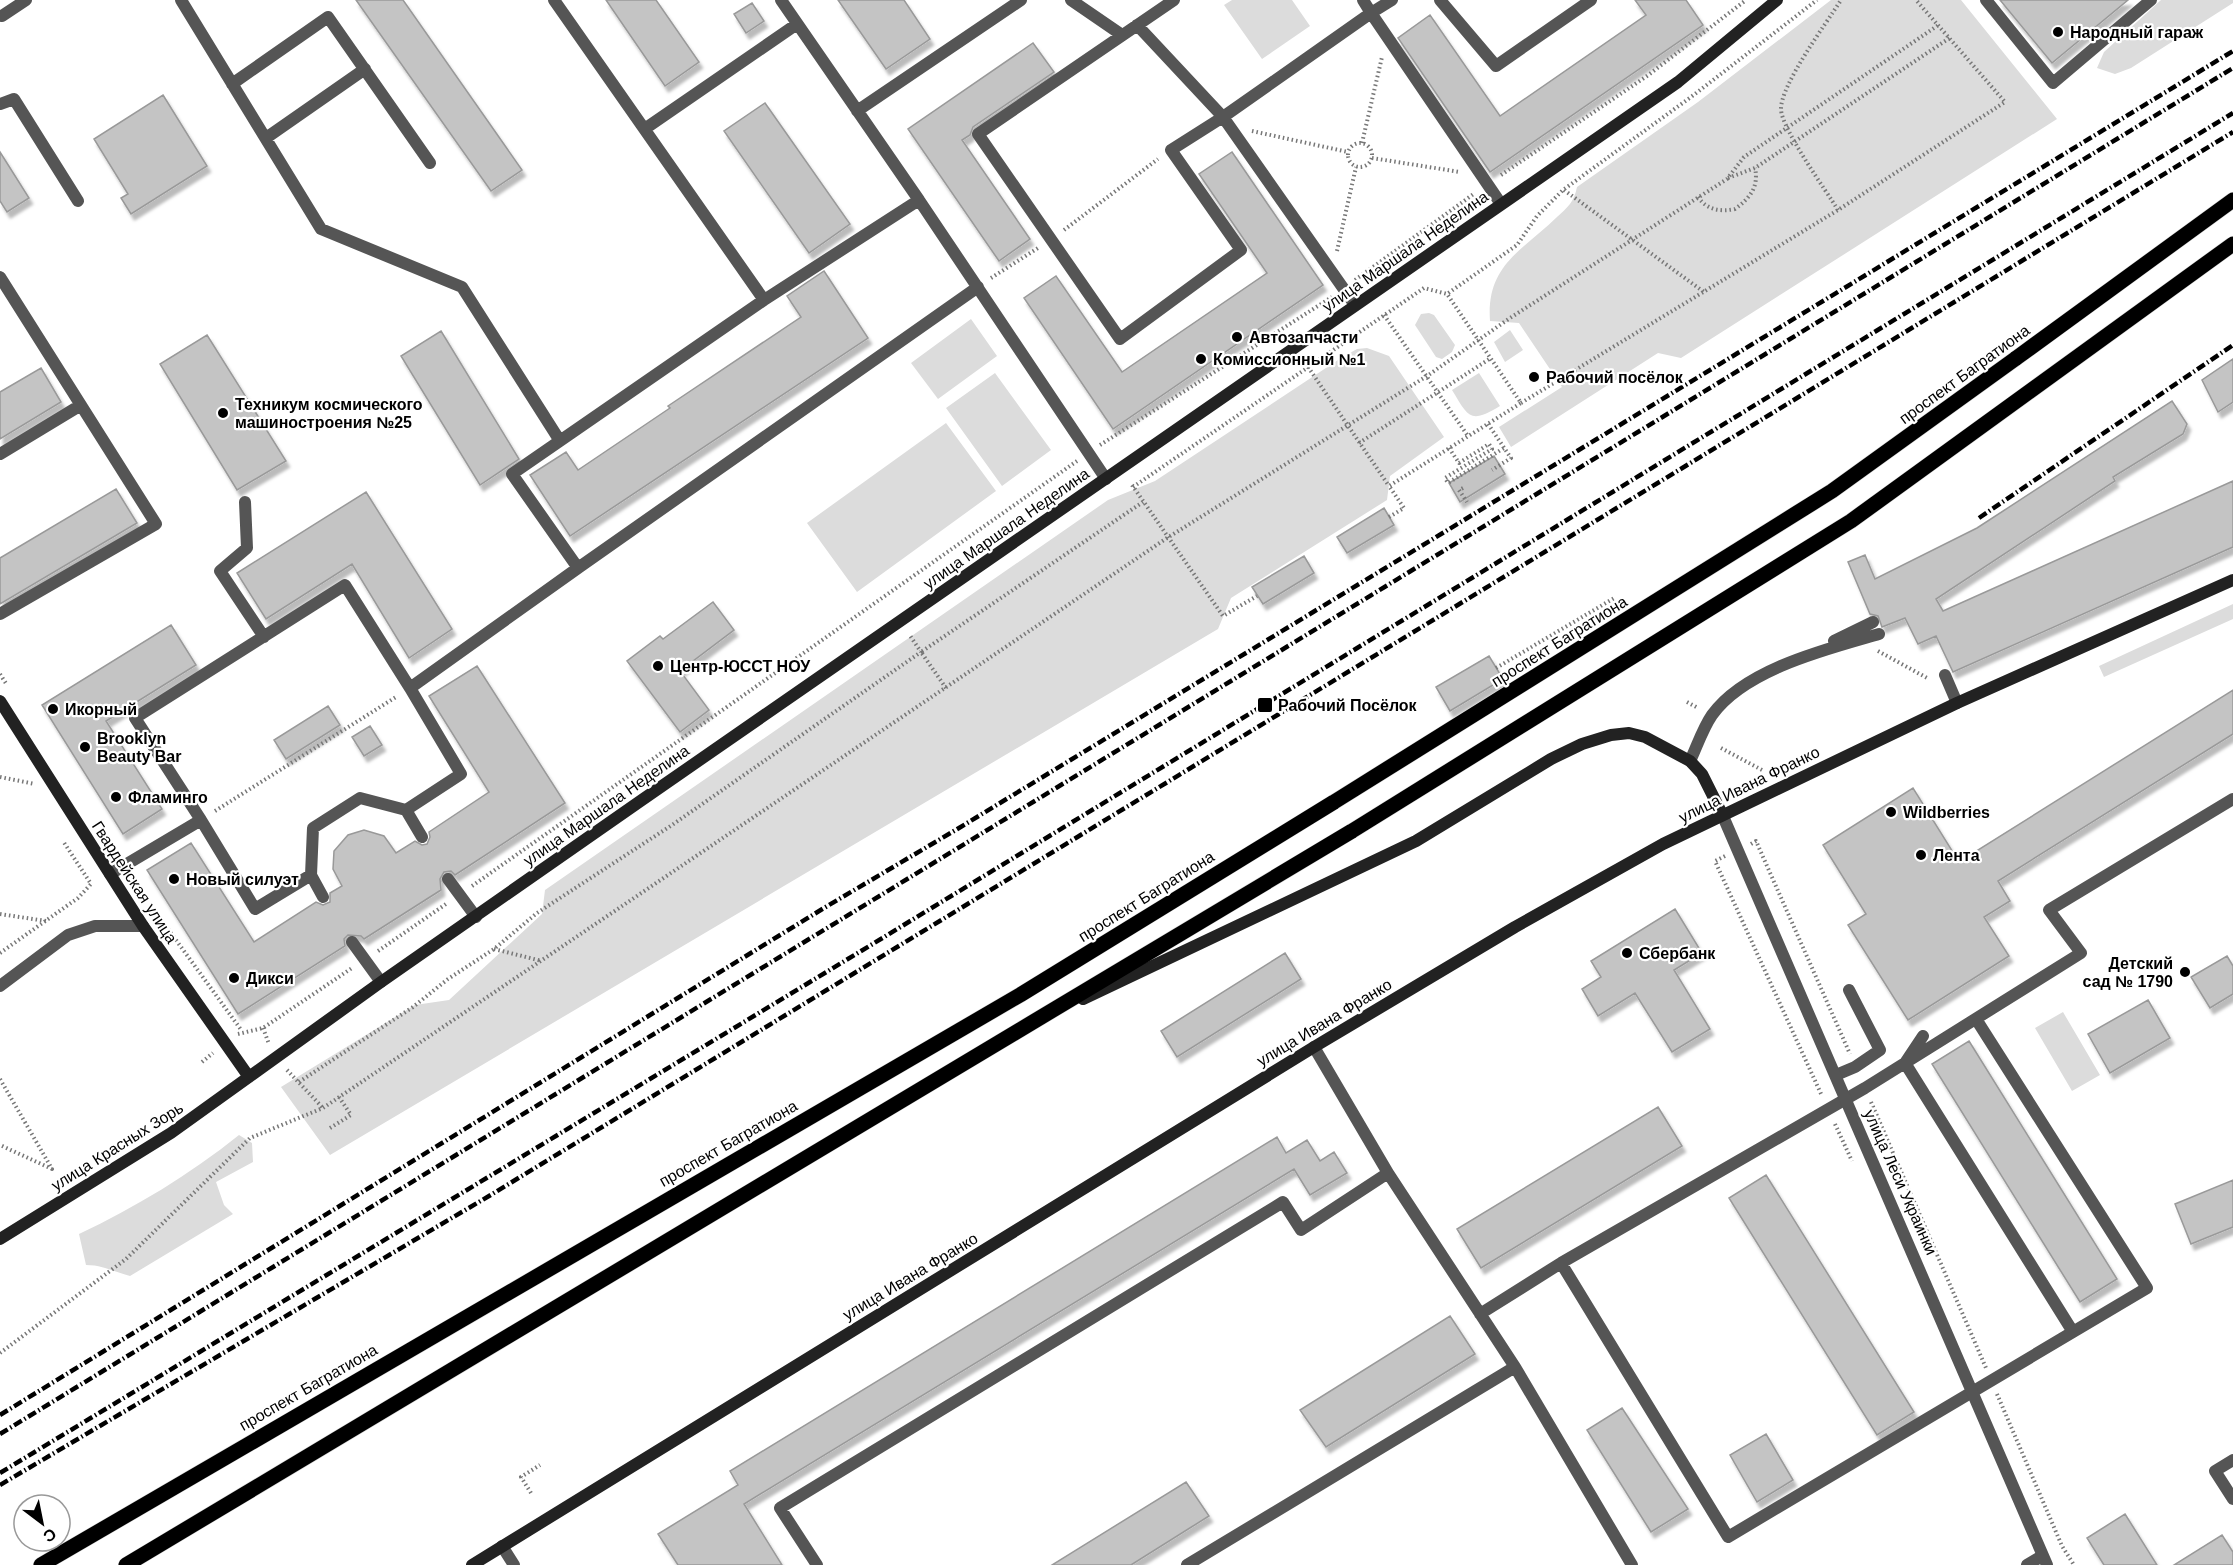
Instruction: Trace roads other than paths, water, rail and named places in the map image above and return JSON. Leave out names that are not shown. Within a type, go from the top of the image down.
[{"type":"main road","name":"проспект Багратиона","points":[[41,1565],[1020,995],[1334,802],[1833,491],[2233,200]]},
{"type":"main road","points":[[126,1565],[1352,831],[1851,521],[2233,244]]},
{"type":"street","points":[[2,16],[26,0]]},
{"type":"street","points":[[181,0],[321,229],[462,287],[560,441]]},
{"type":"street","points":[[554,0],[646,128],[764,300]]},
{"type":"street","points":[[781,0],[1106,478]]},
{"type":"street","points":[[857,111],[1021,0]]},
{"type":"street","points":[[1071,0],[1122,36]]},
{"type":"street","points":[[1174,0],[978,134],[1120,339],[1241,250],[1171,150],[1227,122],[1371,13],[1392,0]]},
{"type":"street","points":[[1363,0],[1501,204]]},
{"type":"street","points":[[1440,0],[1496,66],[1591,0]]},
{"type":"street","name":"улица Маршала Неделина","points":[[249,1077],[381,982],[1678,82],[1777,0]]},
{"type":"street","points":[[1986,0],[2053,83],[2151,0]]},
{"type":"street","points":[[232,84],[328,17],[430,163]]},
{"type":"street","points":[[646,128],[797,24]]},
{"type":"street","points":[[1137,25],[1227,122],[1355,305]]},
{"type":"street","points":[[266,138],[364,69]]},
{"type":"street","points":[[0,104],[14,99],[78,201]]},
{"type":"street","points":[[578,568],[512,474],[764,300],[918,200]]},
{"type":"street","points":[[0,278],[156,524],[0,614]]},
{"type":"street","points":[[410,688],[978,287]]},
{"type":"street","points":[[0,454],[81,405]]},
{"type":"street","points":[[245,502],[247,548],[220,571],[264,637]]},
{"type":"street","name":"улица Ивана Франко","points":[[472,1565],[1314,1047],[1515,927],[1722,814],[1957,703],[2233,580]]},
{"type":"street","points":[[311,875],[255,909],[135,718],[345,585],[461,774],[406,810]]},
{"type":"street","points":[[1690,761],[1712,715],[1742,688],[1798,658],[1876,628]]},
{"type":"street","points":[[1945,675],[1957,703]]},
{"type":"street","name":"Гвардейская улица","points":[[0,700],[143,926],[249,1077]]},
{"type":"street","points":[[1034,1023],[1416,841],[1551,759],[1582,744],[1629,733],[1662,744],[1690,761],[1702,774],[1722,814]]},
{"type":"street","points":[[323,897],[311,875],[313,828],[360,798],[406,810],[422,837]]},
{"type":"street","points":[[1480,1314],[1561,1263],[1865,1088],[2081,953],[2049,910],[2233,799]]},
{"type":"street","name":"улица Леси Украинки","points":[[1722,814],[1974,1392],[2044,1561]]},
{"type":"street","points":[[110,874],[201,820]]},
{"type":"street","points":[[448,879],[476,916]]},
{"type":"street","points":[[0,986],[68,935],[94,926],[143,926]]},
{"type":"street","points":[[352,942],[381,982]]},
{"type":"street","points":[[1836,1075],[1856,1066],[1880,1050],[1849,990]]},
{"type":"street","points":[[1561,1263],[1728,1537],[1992,1382],[2147,1288],[1976,1019]]},
{"type":"street","points":[[1905,1063],[1923,1036]]},
{"type":"street","points":[[1314,1047],[1388,1173],[1515,1367],[1629,1564]]},
{"type":"street","points":[[1905,1063],[2073,1332]]},
{"type":"street","name":"улица Красных Зорь","points":[[0,1239],[171,1134],[249,1077]]},
{"type":"street","points":[[817,1565],[780,1508],[1284,1202],[1301,1230],[1388,1173]]},
{"type":"street","points":[[1187,1565],[1515,1367]]},
{"type":"street","points":[[2233,1460],[2215,1471],[2233,1499]]},
{"type":"street","points":[[502,1546],[514,1565]]},
{"type":"street","points":[[2027,1565],[2044,1561]]},
{"type":"railway","points":[[0,1415],[824,908],[959,828],[2233,51]]},
{"type":"railway","points":[[0,1434],[2233,68]]},
{"type":"railway","points":[[0,1473],[871,945],[2233,113]]},
{"type":"railway","points":[[0,1485],[489,1196],[2233,132]]},
{"type":"railway","points":[[1979,518],[2233,345]]},
{"type":"place","name":"Народный гараж","points":[[2058,32]]},
{"type":"place","name":"Автозапчасти","points":[[1237,337]]},
{"type":"place","name":"Комиссионный №1","points":[[1201,359]]},
{"type":"place","name":"Рабочий посёлок","points":[[1534,377]]},
{"type":"place","name":"Техникум космического машиностроения №25","points":[[223,413]]},
{"type":"place","name":"Центр-ЮССТ НОУ","points":[[658,666]]},
{"type":"place","name":"Рабочий Посёлок","points":[[1265,705]]},
{"type":"place","name":"Икорный","points":[[53,709]]},
{"type":"place","name":"Brooklyn Beauty Bar","points":[[85,747]]},
{"type":"place","name":"Фламинго","points":[[116,797]]},
{"type":"place","name":"Wildberries","points":[[1891,812]]},
{"type":"place","name":"Лента","points":[[1921,855]]},
{"type":"place","name":"Новый силуэт","points":[[174,879]]},
{"type":"place","name":"Сбербанк","points":[[1627,953]]},
{"type":"place","name":"Детский сад № 1790","points":[[2185,972]]},
{"type":"place","name":"Дикси","points":[[234,978]]}]
